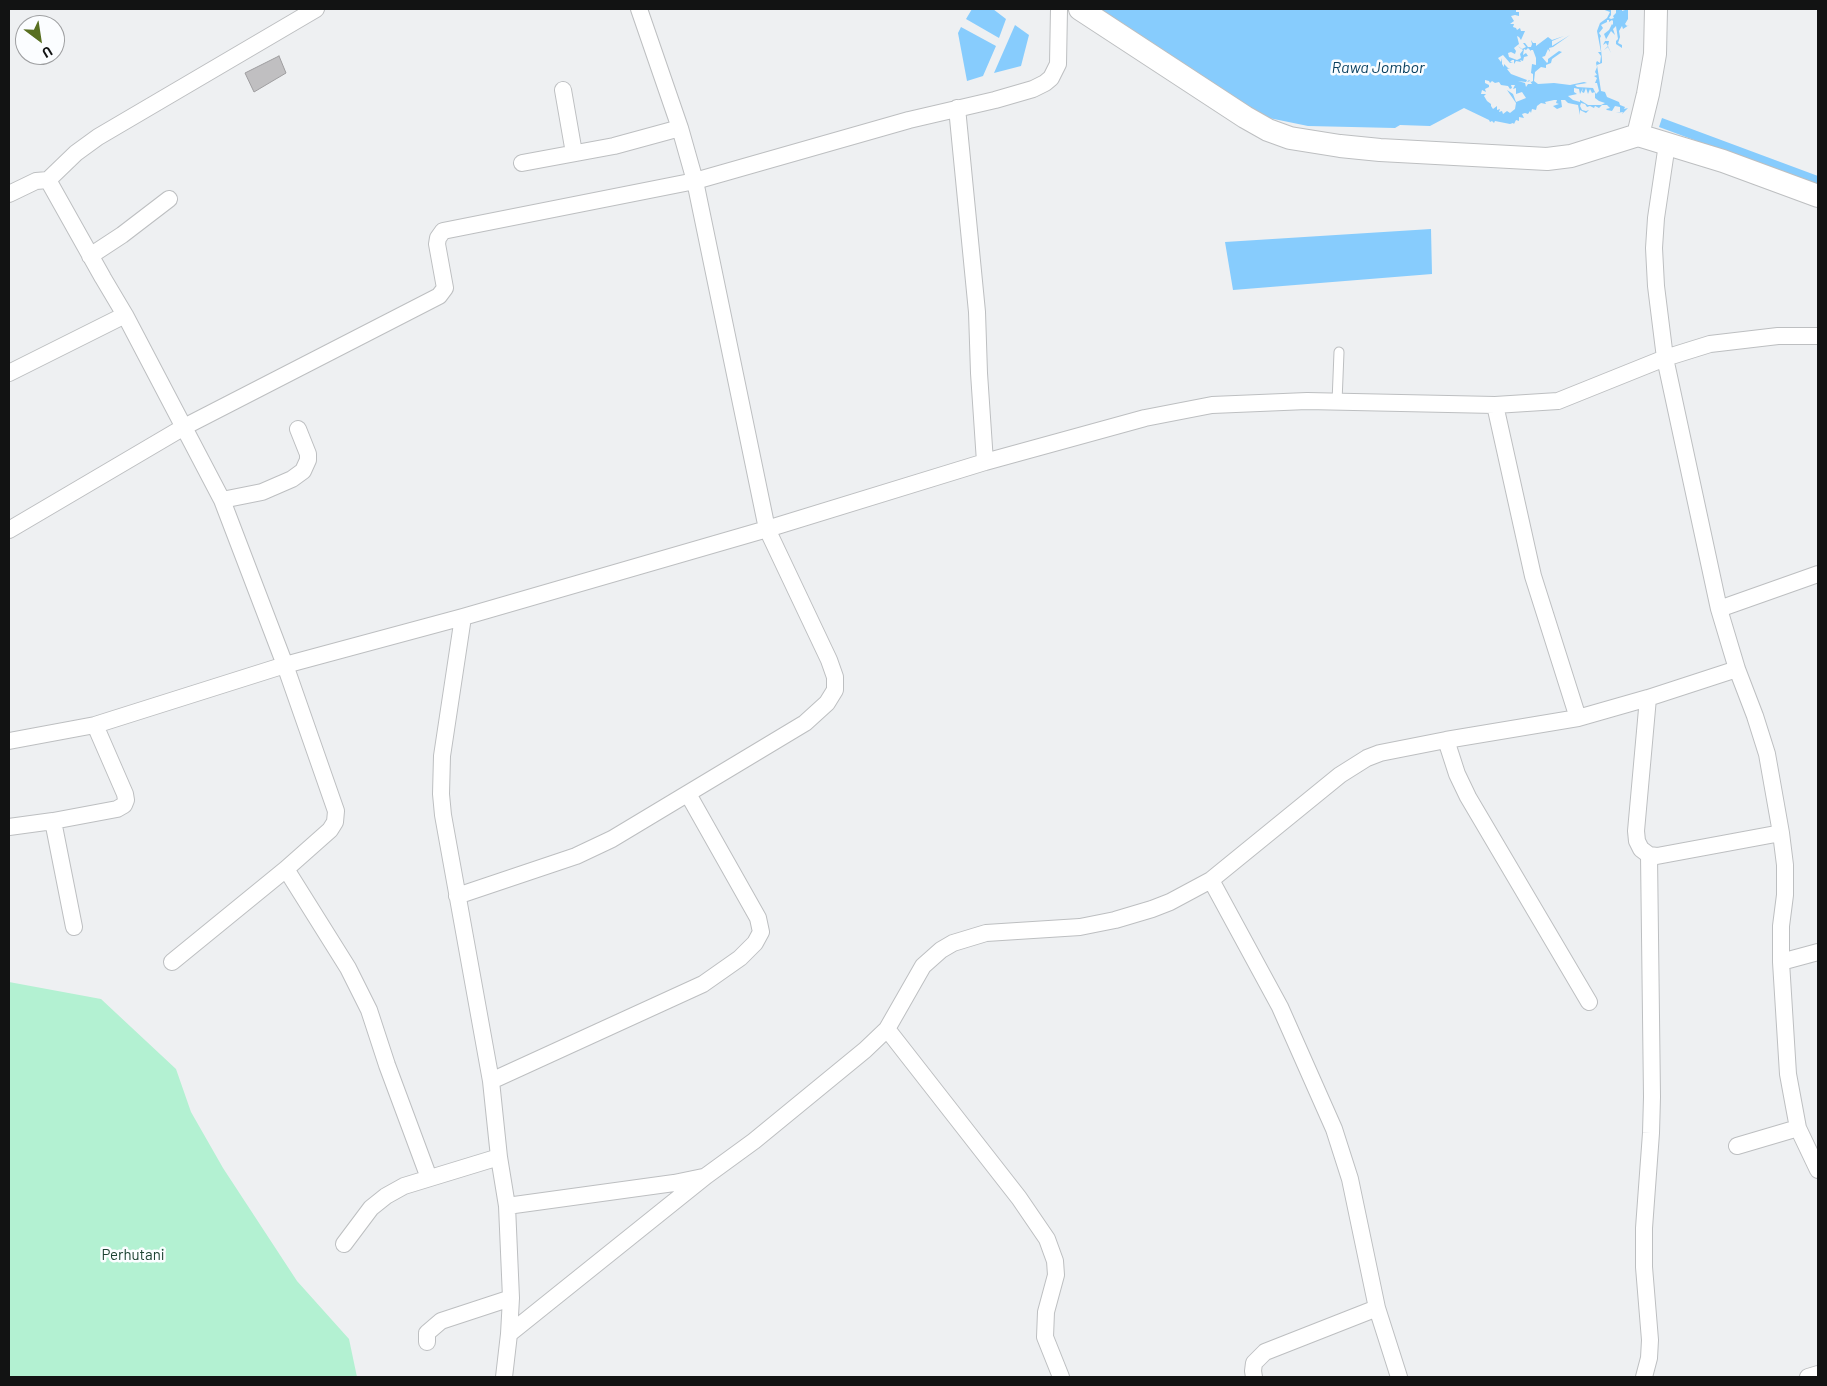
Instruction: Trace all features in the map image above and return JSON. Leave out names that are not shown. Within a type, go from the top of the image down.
[{"type":"street","points":[[9,194],[30,184],[48,180],[76,153],[98,137],[314,9]]},
{"type":"street","points":[[457,896],[576,856],[619,835],[804,723],[827,703],[835,690],[835,677],[829,660],[768,529],[694,181],[680,128],[639,9]]},
{"type":"street","points":[[9,530],[184,427],[439,296],[445,288],[437,244],[438,238],[443,231],[694,181],[871,130],[1019,93],[1041,85],[1051,78],[1055,72],[1059,60],[1059,9]]},
{"type":"street","points":[[1080,9],[1245,117],[1268,130],[1290,138],[1380,150],[1541,159],[1571,156],[1638,135],[1723,161],[1818,196]]},
{"type":"street","points":[[1638,135],[1655,54],[1656,9]]},
{"type":"street","points":[[563,90],[574,153]]},
{"type":"street","points":[[957,108],[977,312],[985,462]]},
{"type":"street","points":[[522,163],[614,146],[680,128]]},
{"type":"street","points":[[1667,144],[1656,218],[1654,248],[1656,286],[1665,358],[1719,609],[1737,669],[1767,754],[1785,865],[1781,962],[1788,1074],[1798,1128],[1818,1170]]},
{"type":"street","points":[[48,180],[125,315],[222,500],[285,665],[335,807],[335,822],[330,830],[286,869],[172,962]]},
{"type":"street","points":[[90,256],[122,235],[169,199]]},
{"type":"street","points":[[9,373],[125,315]]},
{"type":"street","points":[[9,741],[95,725],[285,665],[463,617],[768,529],[985,462],[1145,418],[1212,405],[1337,402],[1495,405],[1558,401],[1665,358],[1710,344],[1778,336],[1818,336]]},
{"type":"street","points":[[1495,405],[1534,576],[1578,718]]},
{"type":"street","points":[[222,500],[253,495],[292,479],[304,471],[308,454],[298,429]]},
{"type":"street","points":[[1719,609],[1818,574]]},
{"type":"street","points":[[463,617],[440,775],[443,815],[491,1081],[507,1206],[511,1298],[504,1377]]},
{"type":"street","points":[[509,1334],[706,1176],[754,1141],[865,1050],[887,1029],[923,966],[932,956],[953,943],[986,933],[1080,927],[1115,920],[1161,906],[1212,880],[1354,765],[1380,753],[1578,718],[1648,698],[1737,669]]},
{"type":"street","points":[[1648,698],[1636,834],[1641,848],[1650,855],[1656,856],[1781,833]]},
{"type":"street","points":[[9,827],[117,809],[125,804],[125,794],[95,725]]},
{"type":"street","points":[[1446,740],[1457,774],[1468,798],[1589,1002]]},
{"type":"street","points":[[491,1081],[703,984],[740,958],[758,938],[761,928],[758,918],[688,794]]},
{"type":"street","points":[[53,821],[74,927]]},
{"type":"street","points":[[1644,1377],[1649,1358],[1650,1340],[1644,1267],[1644,1228],[1652,1106],[1650,855]]},
{"type":"street","points":[[286,869],[348,968],[368,1010],[387,1066],[430,1178]]},
{"type":"street","points":[[1212,880],[1280,1007],[1334,1130],[1350,1179],[1377,1308],[1399,1377]]},
{"type":"street","points":[[1781,962],[1818,952]]},
{"type":"street","points":[[887,1029],[1019,1198],[1046,1239],[1056,1261],[1056,1275],[1046,1312],[1045,1337],[1061,1377]]},
{"type":"street","points":[[1738,1146],[1798,1128]]},
{"type":"street","points":[[344,1244],[372,1208],[386,1196],[404,1186],[500,1158]]},
{"type":"street","points":[[507,1206],[674,1183],[706,1176]]},
{"type":"street","points":[[427,1342],[427,1333],[432,1327],[441,1322],[511,1298]]},
{"type":"street","points":[[1251,1376],[1254,1363],[1265,1352],[1377,1308]]},
{"type":"street","points":[[1808,1377],[1818,1374]]},
{"type":"lane","points":[[1337,402],[1339,352]]},
{"type":"green space","name":"Perhutani","points":[[9,982],[101,999],[176,1069],[191,1112],[223,1168],[297,1281],[349,1339],[357,1377],[9,1377]]},
{"type":"water","points":[[972,9],[993,9],[1006,19],[999,38],[966,19]]},
{"type":"water","name":"Rawa Jombor","points":[[1097,9],[1520,9],[1516,10],[1516,12],[1519,12],[1519,16],[1511,16],[1514,21],[1510,24],[1514,24],[1513,27],[1517,30],[1520,28],[1521,31],[1525,31],[1521,40],[1517,36],[1519,44],[1514,48],[1515,54],[1508,53],[1509,57],[1517,60],[1521,58],[1520,54],[1523,50],[1518,46],[1522,49],[1526,47],[1523,43],[1525,43],[1528,47],[1531,47],[1531,40],[1533,43],[1536,43],[1536,46],[1548,37],[1552,40],[1564,36],[1552,41],[1552,46],[1570,35],[1549,48],[1550,52],[1548,49],[1545,56],[1542,57],[1547,63],[1548,59],[1559,51],[1562,52],[1552,59],[1551,63],[1546,65],[1546,68],[1541,67],[1535,72],[1534,81],[1538,84],[1570,85],[1584,82],[1587,83],[1575,85],[1577,87],[1593,88],[1595,92],[1596,94],[1599,91],[1597,83],[1595,83],[1597,78],[1594,76],[1597,75],[1595,72],[1596,63],[1597,61],[1600,63],[1601,56],[1598,52],[1601,52],[1597,31],[1600,23],[1607,18],[1610,12],[1602,9],[1611,10],[1609,18],[1611,19],[1614,18],[1613,16],[1616,13],[1616,10],[1614,10],[1622,9],[1622,11],[1628,9],[1628,19],[1625,24],[1629,25],[1623,29],[1622,26],[1619,31],[1618,43],[1622,45],[1622,48],[1616,44],[1618,39],[1616,26],[1613,29],[1615,35],[1611,31],[1605,41],[1604,34],[1613,25],[1613,21],[1609,22],[1607,20],[1607,22],[1601,25],[1603,28],[1599,33],[1601,36],[1602,63],[1597,65],[1601,91],[1605,92],[1607,97],[1619,102],[1620,105],[1625,107],[1624,109],[1628,108],[1622,114],[1623,112],[1616,113],[1620,112],[1620,107],[1615,106],[1612,111],[1606,109],[1610,108],[1607,105],[1602,105],[1599,108],[1595,106],[1594,108],[1587,107],[1581,103],[1582,110],[1589,110],[1586,113],[1580,110],[1580,115],[1578,105],[1561,100],[1562,107],[1557,109],[1553,106],[1559,104],[1556,103],[1557,100],[1554,100],[1545,102],[1546,104],[1541,103],[1537,106],[1536,110],[1532,109],[1531,113],[1530,111],[1528,114],[1522,114],[1524,118],[1519,117],[1519,121],[1516,120],[1514,124],[1490,122],[1464,108],[1430,126],[1400,125],[1395,128],[1308,126],[1269,118],[1255,113]],"holes":[[[1524,49],[1533,50],[1536,65],[1532,64],[1531,73],[1533,74],[1533,81],[1530,81],[1532,84],[1528,84],[1526,87],[1525,83],[1518,81],[1526,82],[1527,80],[1511,74],[1507,69],[1510,68],[1504,64],[1504,67],[1502,64],[1502,58],[1501,62],[1498,58],[1503,55],[1510,63],[1514,60],[1514,64],[1516,61],[1523,61],[1524,57],[1528,56],[1526,53],[1523,55]],[[1485,80],[1490,83],[1492,81],[1495,83],[1499,82],[1510,89],[1512,88],[1511,85],[1515,85],[1513,89],[1516,88],[1516,94],[1522,92],[1526,98],[1516,102],[1513,94],[1507,90],[1516,103],[1515,109],[1510,113],[1507,111],[1503,114],[1502,111],[1499,112],[1500,109],[1497,110],[1497,106],[1493,109],[1484,96],[1486,94],[1481,94],[1482,90],[1486,92],[1485,89],[1489,87]],[[1574,88],[1579,89],[1580,94],[1583,88],[1582,92],[1584,93],[1586,88],[1588,94],[1590,89],[1592,93],[1595,92],[1595,98],[1605,103],[1601,105],[1588,105],[1580,100],[1580,102],[1573,100],[1568,96],[1577,94],[1574,92]]]},
{"type":"water","points":[[1015,25],[1029,35],[1021,66],[994,73]]},
{"type":"water","points":[[961,27],[996,46],[983,76],[967,81],[958,33]]},
{"type":"water","points":[[1662,118],[1818,176],[1818,186],[1659,127]]},
{"type":"water","points":[[1431,229],[1432,274],[1233,290],[1225,242]]},
{"type":"building","points":[[279,56],[286,73],[254,92],[245,73]]}]
